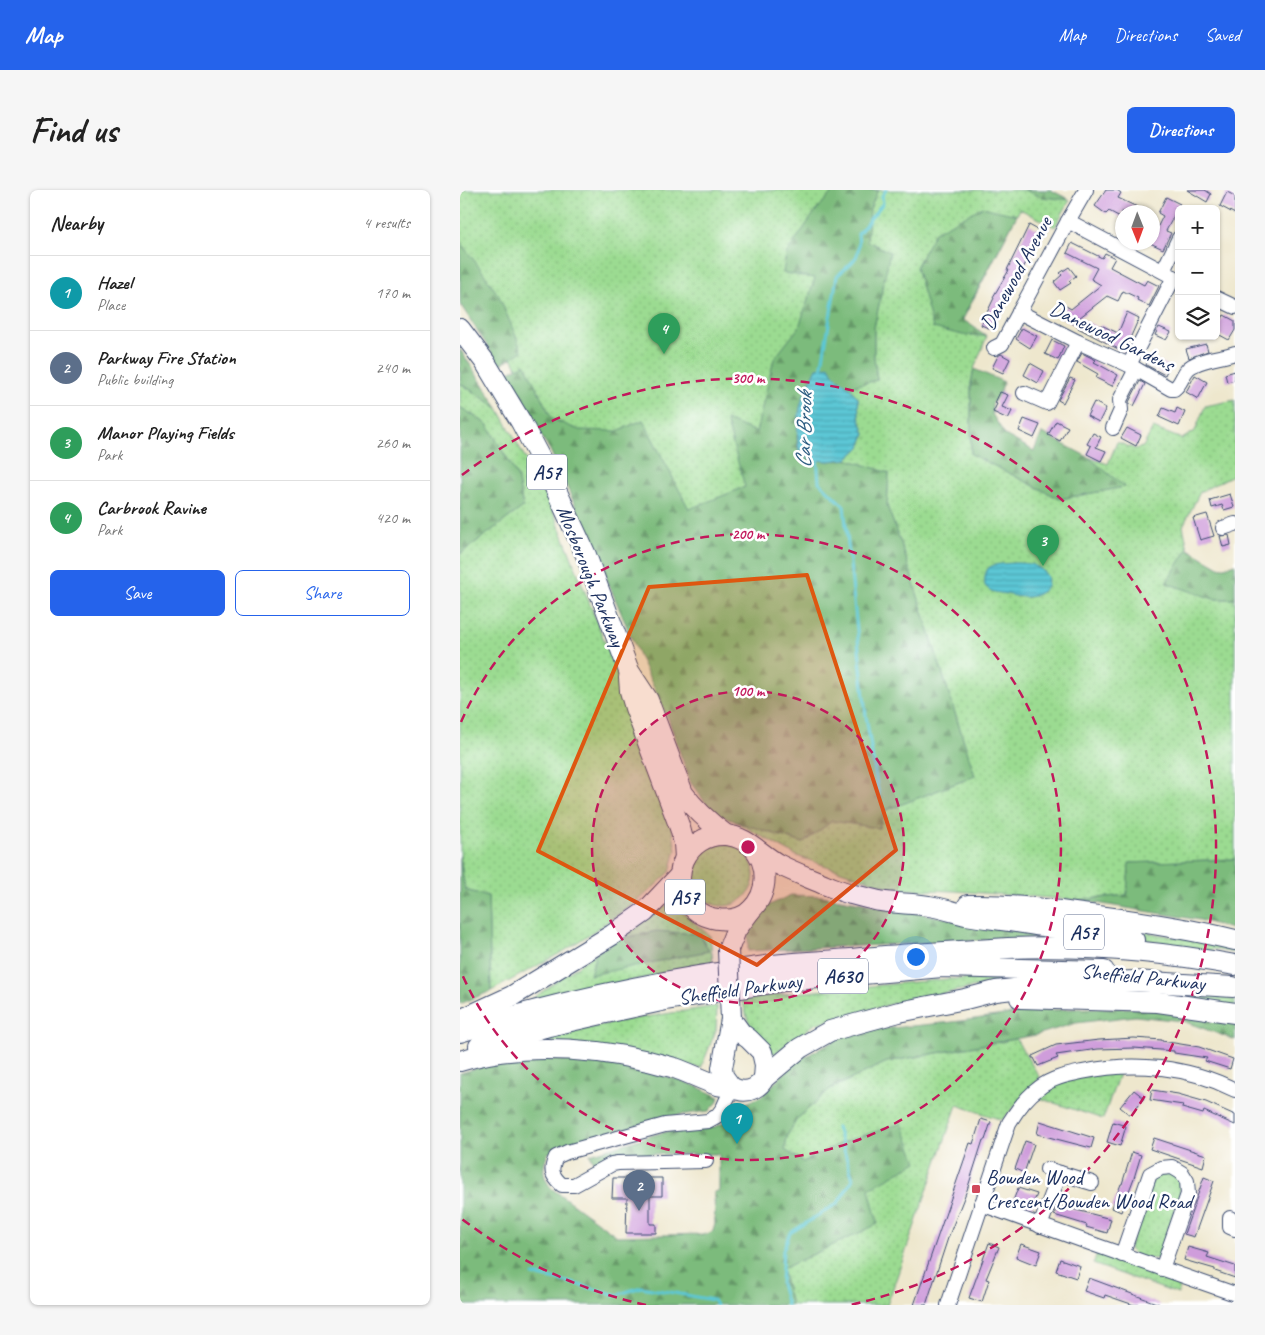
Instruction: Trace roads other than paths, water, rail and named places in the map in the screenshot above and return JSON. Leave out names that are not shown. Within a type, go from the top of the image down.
[{"type":"highway","name":"Mosborough Parkway","points":[[460,329],[484,362],[522,422],[551,479],[586,555],[629,670],[648,700],[684,793],[700,814],[726,835]]},
{"type":"highway","name":"Mosborough Parkway","points":[[629,670],[630,691],[675,812],[684,843],[682,867]]},
{"type":"highway","name":"A57","points":[[750,911],[730,919],[716,919],[706,916],[692,906],[683,892],[680,883],[682,867],[689,851],[702,840],[710,837],[734,836],[776,863],[802,876],[849,894],[881,901],[931,906],[966,915],[1171,946],[1235,964]]},
{"type":"highway","name":"A57","points":[[728,950],[736,930],[761,896],[765,884],[765,871],[761,859],[758,852],[752,846]]},
{"type":"highway","points":[[460,1020],[512,996],[612,935],[644,912],[682,867]]},
{"type":"highway","points":[[931,906],[994,905],[1050,909],[1132,920],[1235,940]]},
{"type":"highway","name":"A57","points":[[716,919],[723,928],[728,950],[731,1019],[722,1068],[723,1076],[732,1088]]},
{"type":"highway","name":"Sheffield Parkway","points":[[460,1032],[579,1000],[665,982],[774,965],[999,949],[1048,948],[1145,952],[1235,964]]},
{"type":"highway","name":"Sheffield Parkway","points":[[460,1052],[549,1026],[666,1000],[784,981],[942,967],[1042,968],[1136,972],[1234,987]]},
{"type":"highway","points":[[460,1061],[523,1050],[593,1051],[648,1060],[718,1085],[740,1091],[749,1091],[757,1087],[764,1078],[800,1048],[830,1031],[899,1012],[996,991],[1048,985],[1134,981],[1234,987]]},
{"type":"highway","points":[[966,999],[1008,998],[1158,1002],[1235,1013]]},
{"type":"highway","points":[[731,1019],[741,1033],[762,1052],[765,1065],[764,1078]]},
{"type":"street","name":"Danewood Avenue","points":[[994,348],[1002,344],[1086,190]]},
{"type":"street","points":[[1068,221],[1172,276]]},
{"type":"street","points":[[1113,428],[1121,410],[1120,400],[1132,367],[1172,276],[1177,250]]},
{"type":"street","points":[[1220,300],[1235,307]]},
{"type":"street","name":"Danewood Gardens","points":[[1019,312],[1174,389],[1178,386],[1188,369],[1194,364],[1235,353]]},
{"type":"street","points":[[1024,393],[1047,403],[1078,342]]},
{"type":"street","points":[[948,1305],[1009,1123],[1018,1108],[1039,1087],[1060,1076],[1102,1068],[1143,1066],[1182,1071],[1235,1090]]},
{"type":"street","points":[[706,1161],[612,1164],[574,1185],[562,1185],[554,1178],[552,1167],[556,1157],[567,1152],[665,1125],[708,1121],[717,1116],[723,1108],[732,1088]]},
{"type":"street","points":[[1122,1255],[1150,1174],[1162,1168],[1172,1167],[1182,1173],[1187,1181],[1188,1194],[1162,1269]]},
{"type":"street","points":[[1040,1226],[1054,1171],[1092,1183]]},
{"type":"street","points":[[981,1204],[1235,1294]]},
{"type":"water","points":[[829,366],[833,374],[849,387],[858,398],[859,417],[865,434],[860,447],[847,459],[812,460],[799,451],[797,429],[799,414],[802,399],[817,368]]},
{"type":"water","points":[[1014,563],[1031,564],[1043,571],[1048,579],[1046,587],[1036,595],[1025,597],[994,592],[985,586],[986,573],[991,566]]},
{"type":"waterway","name":"Car Brook","points":[[821,371],[837,276],[855,259],[859,243],[858,234],[883,203],[882,196],[886,190]]},
{"type":"waterway","name":"Car Brook","points":[[817,457],[819,482],[844,506],[866,716],[879,797]]},
{"type":"waterway","name":"Car Brook","points":[[787,1305],[781,1284],[783,1250],[790,1233],[838,1203],[853,1179],[837,1127]]},
{"type":"waterway","points":[[533,1275],[617,1295],[641,1287],[713,1300],[716,1305]]},
{"type":"place","name":"Carbrook Ravine","points":[[664,354]]},
{"type":"place","name":"Manor Playing Fields","points":[[1043,566]]},
{"type":"place","name":"Hazel","points":[[737,1144]]},
{"type":"place","name":"Bowden Wood Crescent/Bowden Wood Road","points":[[976,1189]]},
{"type":"place","name":"Parkway Fire Station","points":[[639,1211]]}]
